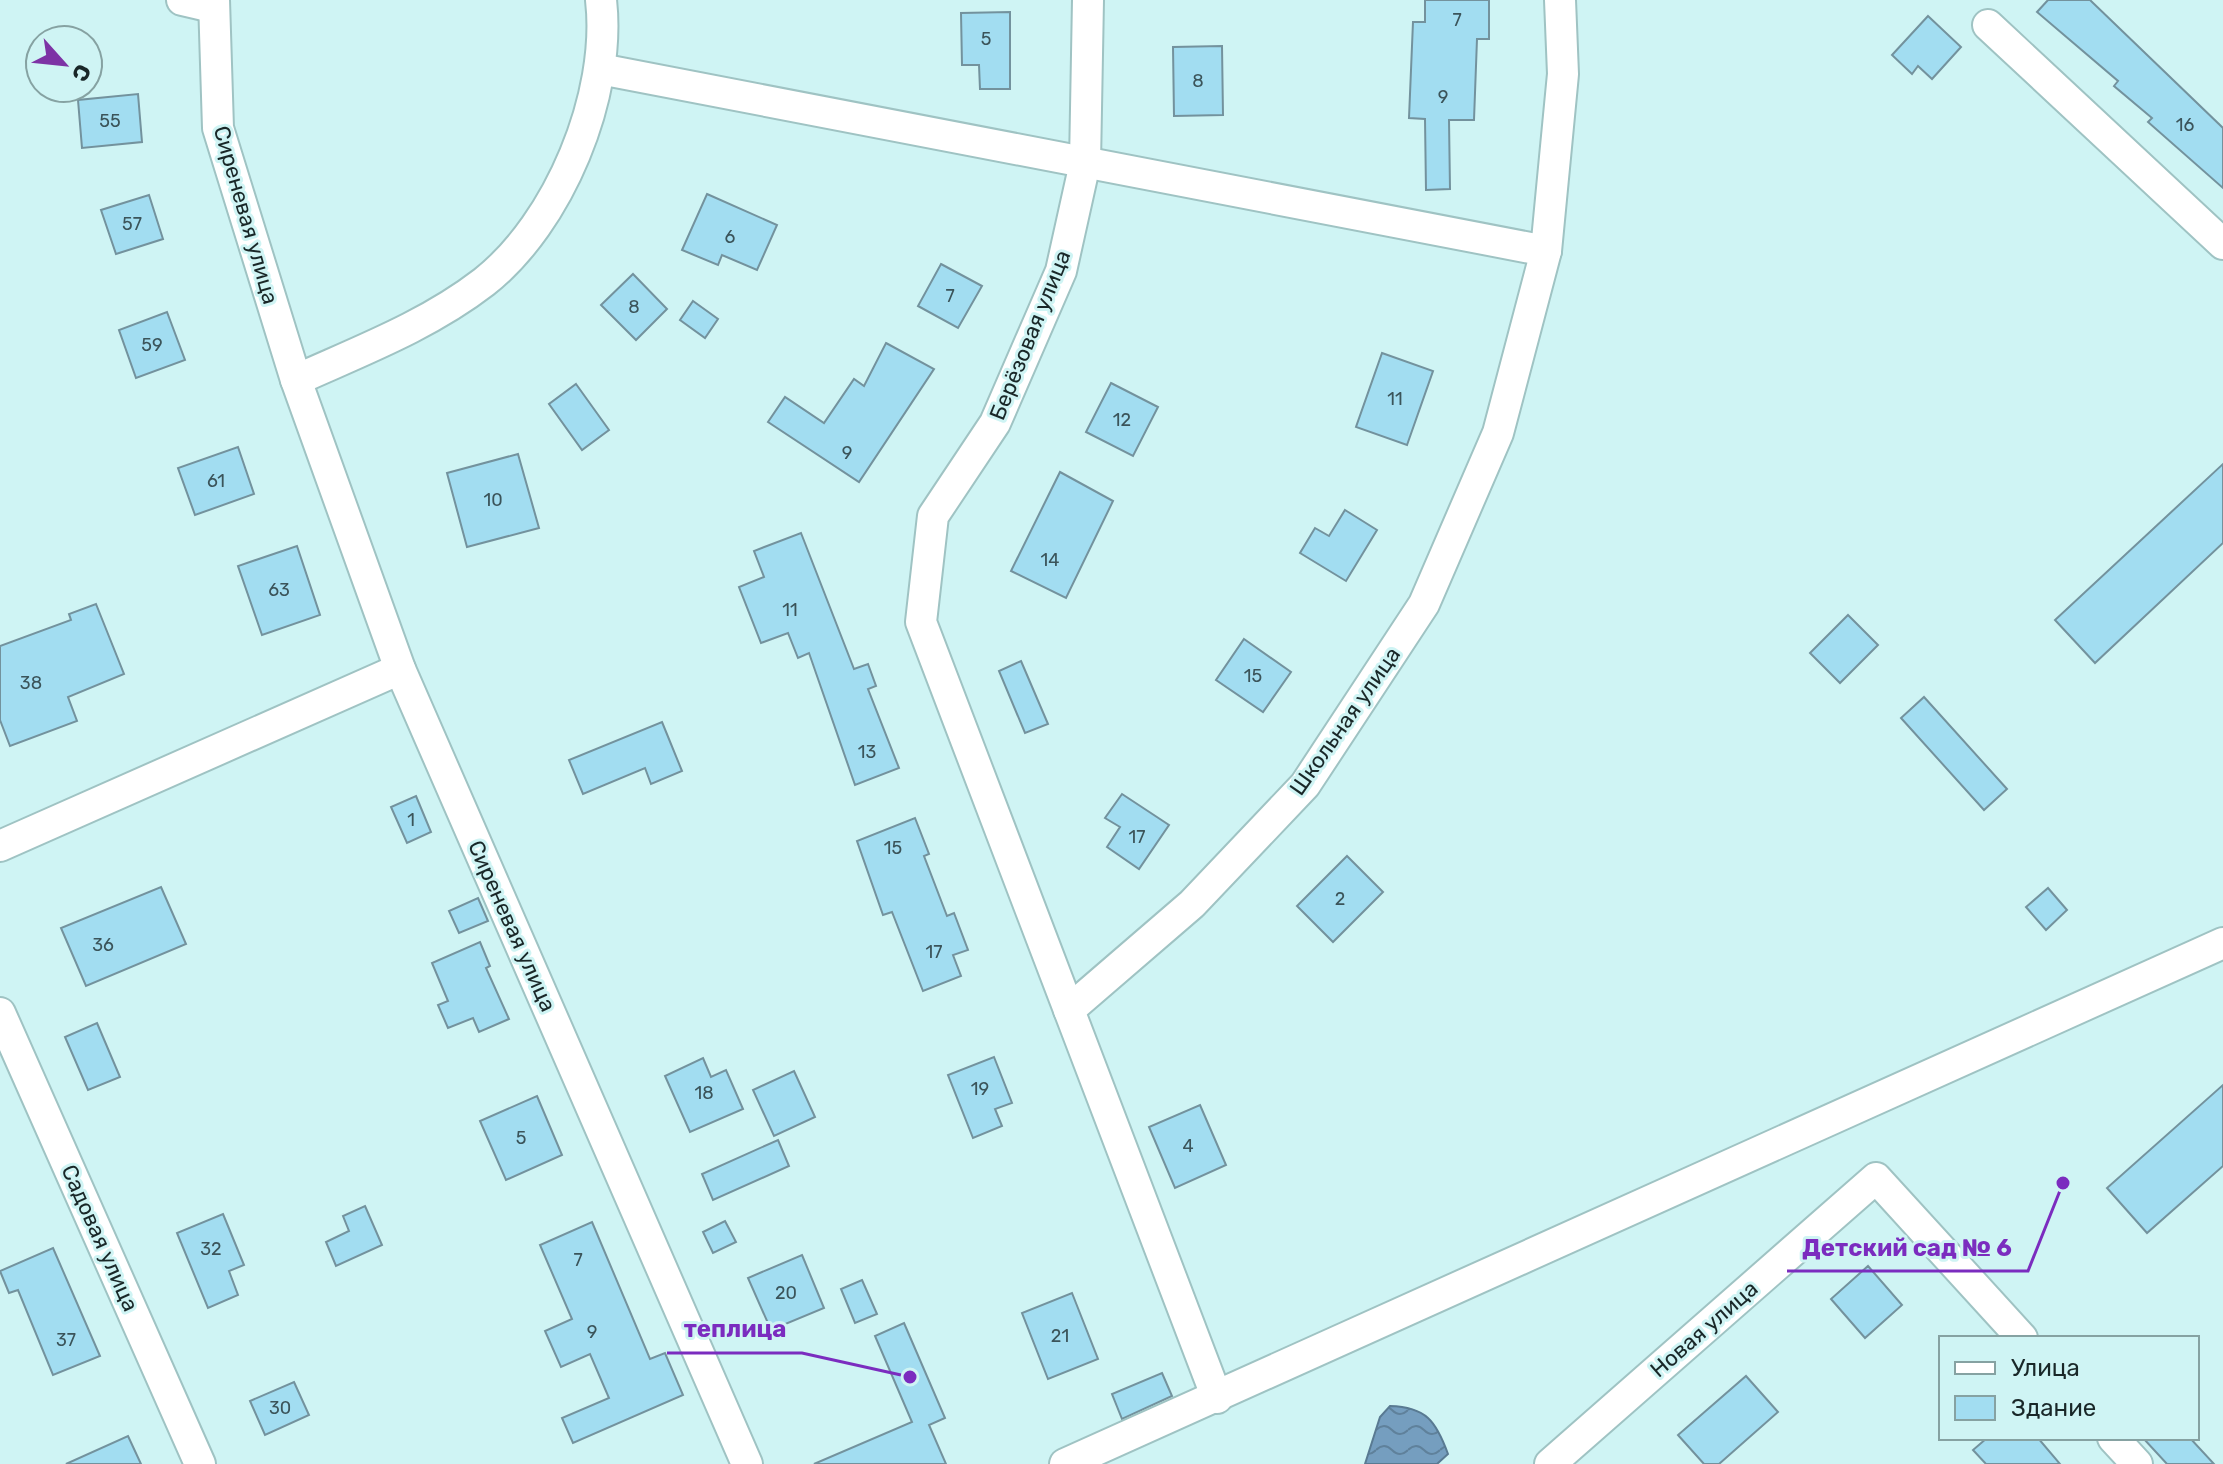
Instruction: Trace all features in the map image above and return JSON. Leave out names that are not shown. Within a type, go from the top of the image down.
[{"type":"street","points":[[182,0],[213,4]]},
{"type":"street","points":[[296,380],[410,329],[485,281],[543,217],[585,133],[600,69],[601,0]]},
{"type":"street","name":"Берёзовая улица","points":[[1069,1010],[921,622],[933,516],[995,423],[1061,271],[1085,163],[1088,0]]},
{"type":"street","name":"Школьная улица","points":[[1069,1010],[1192,904],[1305,785],[1424,604],[1498,433],[1546,251],[1563,74],[1560,0]]},
{"type":"street","name":"Сиреневая улица","points":[[213,4],[218,128],[296,380],[400,669],[747,1464]]},
{"type":"street","points":[[1988,25],[2223,244]]},
{"type":"street","points":[[600,69],[1546,251]]},
{"type":"street","points":[[0,846],[400,669]]},
{"type":"street","points":[[1065,1464],[2223,943]]},
{"type":"street","points":[[1069,1010],[1217,1398]]},
{"type":"street","name":"Садовая улица","points":[[0,1013],[200,1464]]},
{"type":"street","name":"Новая улица","points":[[1550,1464],[1876,1178],[2020,1336]]},
{"type":"street","points":[[2115,1440],[2137,1464]]},
{"type":"water","points":[[1390,1406],[1413,1409],[1428,1418],[1448,1454],[1437,1464],[1365,1464],[1380,1417]]},
{"type":"building","points":[[1425,0],[1489,0],[1489,39],[1477,39],[1474,120],[1449,120],[1450,189],[1426,190],[1425,119],[1409,118],[1413,22],[1425,22]]},
{"type":"building","points":[[2048,0],[2090,0],[2223,128],[2223,188],[2148,122],[2152,118],[2114,86],[2118,81],[2037,12]]},
{"type":"building","points":[[1010,12],[1010,89],[980,89],[979,65],[962,65],[961,13]]},
{"type":"building","points":[[1928,16],[1961,47],[1932,79],[1918,66],[1912,74],[1892,55]]},
{"type":"building","points":[[1222,46],[1223,115],[1174,116],[1173,47]]},
{"type":"building","points":[[138,94],[142,142],[82,148],[78,104],[104,104],[104,97]]},
{"type":"building","points":[[707,194],[777,225],[757,270],[722,255],[718,265],[682,250]]},
{"type":"building","points":[[149,195],[163,239],[116,254],[101,210]]},
{"type":"building","points":[[941,264],[982,286],[958,328],[918,306]]},
{"type":"building","points":[[633,274],[667,309],[636,340],[601,305]]},
{"type":"building","points":[[693,301],[718,319],[705,338],[680,320]]},
{"type":"building","points":[[167,312],[185,360],[136,378],[119,330]]},
{"type":"building","points":[[886,343],[934,369],[859,482],[768,422],[785,397],[824,423],[854,379],[864,386]]},
{"type":"building","points":[[1382,353],[1433,371],[1407,445],[1356,427]]},
{"type":"building","points":[[1111,383],[1158,407],[1133,456],[1086,432]]},
{"type":"building","points":[[576,384],[609,430],[582,450],[549,404]]},
{"type":"building","points":[[238,447],[254,494],[195,515],[178,468]]},
{"type":"building","points":[[518,454],[539,528],[467,547],[447,473]]},
{"type":"building","points":[[2223,464],[2223,543],[2095,663],[2055,620]]},
{"type":"building","points":[[1060,472],[1113,501],[1066,598],[1011,571]]},
{"type":"building","points":[[1345,510],[1377,530],[1346,581],[1300,553],[1315,528],[1329,536]]},
{"type":"building","points":[[801,533],[854,669],[868,664],[876,686],[868,689],[899,768],[855,785],[809,653],[798,658],[788,633],[761,643],[739,587],[764,577],[754,551]]},
{"type":"building","points":[[297,546],[320,615],[262,635],[238,566]]},
{"type":"building","points":[[96,604],[124,674],[68,697],[77,721],[10,746],[0,720],[0,646],[71,620],[69,614]]},
{"type":"building","points":[[1848,615],[1878,645],[1840,683],[1810,653]]},
{"type":"building","points":[[1244,639],[1291,672],[1263,712],[1216,680]]},
{"type":"building","points":[[1021,661],[1048,724],[1025,733],[999,671]]},
{"type":"building","points":[[1924,697],[2007,789],[1984,810],[1901,718]]},
{"type":"building","points":[[662,722],[682,771],[651,784],[645,768],[583,794],[569,760]]},
{"type":"building","points":[[1122,794],[1169,825],[1139,869],[1107,847],[1120,827],[1105,818]]},
{"type":"building","points":[[416,796],[431,832],[407,843],[391,807]]},
{"type":"building","points":[[915,818],[929,854],[924,856],[947,916],[954,913],[968,950],[953,955],[961,976],[923,991],[892,912],[883,915],[857,841]]},
{"type":"building","points":[[1347,856],[1383,892],[1333,942],[1297,906]]},
{"type":"building","points":[[161,887],[186,944],[86,986],[61,928]]},
{"type":"building","points":[[2048,888],[2067,910],[2046,930],[2026,907]]},
{"type":"building","points":[[478,898],[488,921],[459,933],[449,911]]},
{"type":"building","points":[[480,942],[490,966],[486,968],[509,1019],[479,1032],[473,1018],[448,1028],[438,1005],[448,1001],[432,963]]},
{"type":"building","points":[[97,1023],[120,1077],[88,1090],[65,1037]]},
{"type":"building","points":[[994,1057],[1012,1103],[995,1109],[1002,1126],[973,1138],[948,1075]]},
{"type":"building","points":[[703,1058],[711,1077],[726,1070],[743,1109],[690,1132],[665,1076]]},
{"type":"building","points":[[794,1071],[815,1117],[774,1136],[753,1090]]},
{"type":"building","points":[[2223,1085],[2223,1166],[2147,1233],[2107,1188]]},
{"type":"building","points":[[537,1096],[562,1155],[506,1180],[480,1121]]},
{"type":"building","points":[[1200,1105],[1226,1165],[1175,1188],[1149,1127]]},
{"type":"building","points":[[778,1140],[789,1166],[713,1200],[702,1174]]},
{"type":"building","points":[[365,1206],[382,1245],[336,1266],[326,1242],[349,1231],[343,1216]]},
{"type":"building","points":[[223,1214],[244,1265],[229,1271],[238,1295],[208,1308],[177,1233]]},
{"type":"building","points":[[725,1221],[736,1242],[713,1253],[703,1232]]},
{"type":"building","points":[[592,1222],[650,1359],[665,1353],[683,1395],[573,1443],[562,1418],[609,1398],[590,1354],[561,1367],[545,1331],[572,1319],[540,1245]]},
{"type":"building","points":[[53,1248],[100,1356],[53,1375],[18,1290],[9,1293],[0,1271]]},
{"type":"building","points":[[802,1255],[824,1308],[771,1330],[748,1278]]},
{"type":"building","points":[[1868,1266],[1902,1305],[1865,1338],[1831,1299]]},
{"type":"building","points":[[862,1280],[877,1314],[855,1323],[841,1289]]},
{"type":"building","points":[[1072,1293],[1098,1359],[1048,1379],[1022,1313]]},
{"type":"building","points":[[904,1323],[945,1418],[929,1425],[946,1464],[814,1464],[912,1422],[875,1336]]},
{"type":"building","points":[[1162,1373],[1172,1396],[1122,1419],[1112,1394]]},
{"type":"building","points":[[1746,1376],[1778,1412],[1719,1464],[1704,1464],[1678,1435]]},
{"type":"building","points":[[294,1382],[309,1415],[265,1435],[250,1401]]},
{"type":"building","points":[[128,1436],[141,1464],[66,1464]]},
{"type":"building","points":[[1985,1440],[2040,1440],[2060,1464],[1986,1464],[1973,1450]]},
{"type":"building","points":[[2145,1440],[2192,1440],[2214,1464],[2167,1464]]},
{"type":"place","name":"Детский сад № 6","points":[[2063,1183]]},
{"type":"place","name":"теплица","points":[[910,1377]]}]
